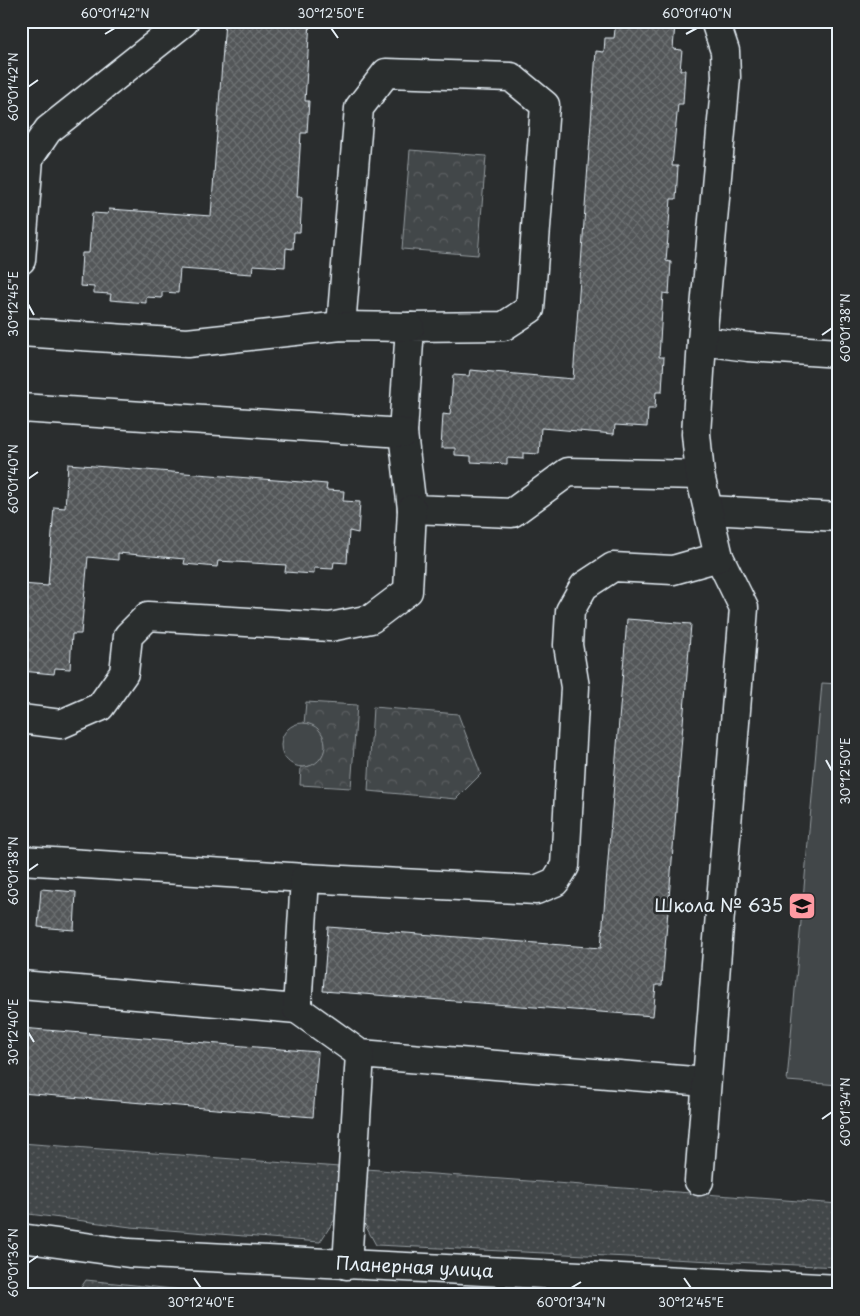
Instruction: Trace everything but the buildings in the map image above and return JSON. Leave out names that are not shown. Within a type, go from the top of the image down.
[{"type":"street","points":[[699,1182],[744,608],[719,557],[700,475],[696,434],[702,341],[726,77],[724,51],[715,21]]},
{"type":"street","points":[[21,260],[29,158],[48,130],[184,22]]},
{"type":"street","points":[[21,332],[187,342],[341,326],[504,326],[530,309],[545,105],[512,77],[386,73],[359,108],[341,326]]},
{"type":"street","points":[[21,718],[61,724],[100,707],[124,673],[128,636],[148,616],[330,626],[371,619],[408,591],[412,509],[403,433],[410,327]]},
{"type":"street","points":[[702,341],[748,347],[839,353]]},
{"type":"street","points":[[21,408],[403,433]]},
{"type":"street","points":[[412,509],[512,513],[568,472],[700,475]]},
{"type":"street","points":[[709,510],[839,517]]},
{"type":"street","points":[[21,860],[536,890],[556,882],[565,866],[575,688],[568,645],[570,611],[584,586],[613,567],[673,570],[719,557]]},
{"type":"street","points":[[297,1009],[305,878]]},
{"type":"street","points":[[21,985],[297,1009],[360,1054],[706,1082]]},
{"type":"street","points":[[347,1266],[360,1054]]},
{"type":"street","name":"Планерная улица","points":[[21,1238],[129,1253],[347,1266],[839,1289]]},
{"type":"green space","points":[[21,59],[26,64],[27,78],[21,83]]},
{"type":"green space","points":[[410,150],[486,156],[478,255],[402,249]]},
{"type":"green space","points":[[822,683],[839,684],[839,1085],[787,1081]]},
{"type":"green space","points":[[306,702],[357,705],[351,788],[300,785],[301,767],[309,766],[313,726],[304,724]]},
{"type":"green space","points":[[373,707],[458,714],[481,774],[456,799],[368,791]]},
{"type":"green space","points":[[303,723],[315,727],[321,733],[325,745],[321,757],[315,763],[303,767],[291,763],[285,757],[281,745],[285,733],[291,727]]},
{"type":"green space","points":[[21,1143],[339,1167],[335,1219],[320,1242],[131,1227],[21,1213]]},
{"type":"green space","points":[[366,1169],[839,1204],[839,1267],[376,1245],[364,1223]]},
{"type":"green space","points":[[86,1280],[231,1295],[76,1295]]},
{"type":"place","name":"Школа № 635","points":[[802,906]]}]
